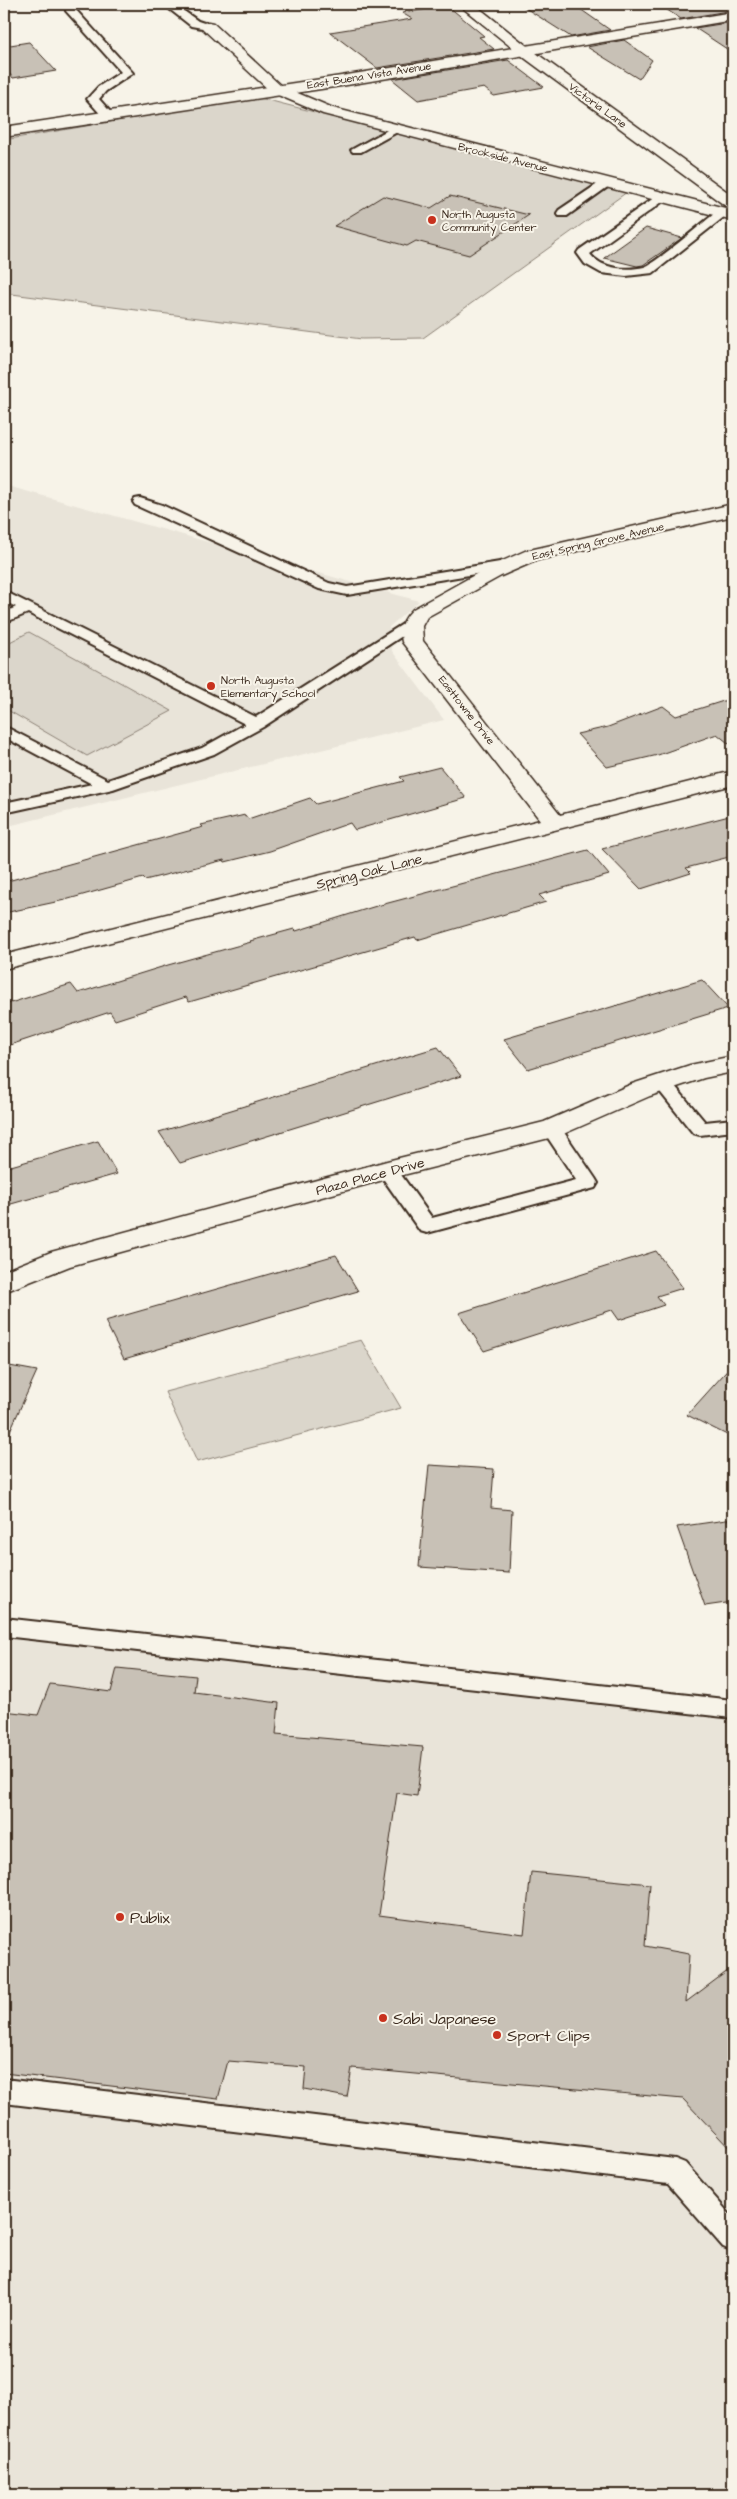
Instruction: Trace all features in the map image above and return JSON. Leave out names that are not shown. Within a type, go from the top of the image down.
[{"type":"street","name":"Victoria Lane","points":[[466,4],[730,211]]},
{"type":"street","name":"East Buena Vista Avenue","points":[[4,132],[276,89],[341,81],[733,16]]},
{"type":"street","points":[[208,26],[276,89]]},
{"type":"street","name":"Brookside Avenue","points":[[276,89],[328,111],[661,197],[730,211]]},
{"type":"street","name":"East Spring Grove Avenue","points":[[411,626],[420,613],[532,555],[733,510]]},
{"type":"street","name":"Easttowne Drive","points":[[411,626],[410,634],[413,642],[554,824]]},
{"type":"street","name":"Spring Oak Lane","points":[[4,962],[733,778]]},
{"type":"street","name":"Plaza Place Drive","points":[[4,1282],[61,1259],[387,1170],[552,1129],[662,1083],[699,1071],[733,1064]]},
{"type":"lane","points":[[71,4],[70,9],[128,73],[102,89],[93,99],[108,116]]},
{"type":"lane","points":[[168,4],[195,24],[208,26]]},
{"type":"lane","points":[[357,150],[395,129]]},
{"type":"lane","points":[[563,213],[605,183]]},
{"type":"lane","points":[[661,197],[583,253],[589,261],[605,270],[626,272],[649,270],[730,211]]},
{"type":"lane","points":[[140,502],[157,508],[324,586],[347,592],[512,564]]},
{"type":"lane","points":[[4,595],[257,724]]},
{"type":"lane","points":[[4,619],[28,607]]},
{"type":"lane","points":[[4,808],[107,786],[208,751],[257,724],[411,626]]},
{"type":"lane","points":[[4,731],[107,786]]},
{"type":"lane","points":[[662,1083],[700,1129],[733,1125]]},
{"type":"lane","points":[[387,1170],[427,1226],[588,1183],[552,1129]]},
{"type":"lane","points":[[4,1627],[733,1709]]},
{"type":"lane","points":[[4,2091],[675,2172],[733,2238]]},
{"type":"shaded area","points":[[256,97],[627,192],[423,338],[362,339],[4,293],[4,140]]},
{"type":"shaded area","name":"North Augusta Elementary School","points":[[4,485],[419,601],[389,627],[392,651],[444,720],[4,827]]},
{"type":"shaded area","points":[[29,632],[172,711],[87,756],[4,708],[4,645]]},
{"type":"shaded area","points":[[361,1340],[401,1408],[197,1462],[165,1392]]},
{"type":"shaded area","points":[[4,1627],[733,1709],[733,2495],[4,2495]]},
{"type":"building","points":[[519,4],[573,4],[610,30],[571,37]]},
{"type":"building","points":[[658,4],[733,4],[733,10],[681,19]]},
{"type":"building","points":[[448,6],[484,36],[479,37],[494,49],[377,68],[330,32],[412,19],[402,13]]},
{"type":"building","points":[[733,22],[733,53],[695,28]]},
{"type":"building","points":[[624,40],[652,60],[639,79],[587,47]]},
{"type":"building","points":[[29,42],[56,71],[13,78],[4,67],[4,46]]},
{"type":"building","points":[[508,60],[544,87],[494,96],[484,88],[418,100],[392,79]]},
{"type":"building","name":"North Augusta Community Center","points":[[383,196],[431,208],[450,196],[529,215],[469,255],[416,241],[407,246],[334,226]]},
{"type":"building","points":[[646,228],[682,238],[643,265],[637,266],[604,258]]},
{"type":"building","points":[[733,698],[733,747],[717,734],[658,755],[607,767],[577,734],[608,727],[663,706],[676,716]]},
{"type":"building","points":[[440,767],[466,798],[355,830],[350,823],[270,851],[225,862],[224,860],[145,880],[143,878],[65,900],[4,913],[4,882],[203,827],[201,825],[245,815],[248,819],[310,798],[316,804],[404,781],[400,777]]},
{"type":"building","points":[[733,815],[733,856],[686,868],[691,873],[641,889],[602,849]]},
{"type":"building","points":[[588,850],[609,875],[539,895],[546,902],[417,940],[415,937],[189,1002],[186,997],[115,1020],[110,1012],[4,1047],[4,1005],[71,984],[78,993],[250,941],[294,929],[296,931],[373,907]]},
{"type":"building","points":[[702,980],[728,1008],[528,1069],[504,1039]]},
{"type":"building","points":[[438,1047],[461,1076],[180,1163],[159,1132]]},
{"type":"building","points":[[98,1141],[117,1174],[4,1206],[4,1168]]},
{"type":"building","points":[[656,1251],[683,1288],[657,1296],[664,1305],[619,1320],[612,1310],[484,1351],[459,1313]]},
{"type":"building","points":[[336,1255],[358,1291],[124,1359],[105,1321]]},
{"type":"building","points":[[733,1364],[733,1438],[687,1415]]},
{"type":"building","points":[[4,1365],[37,1371],[4,1444]]},
{"type":"building","points":[[429,1465],[494,1469],[491,1508],[512,1510],[509,1573],[419,1567]]},
{"type":"building","points":[[733,1519],[733,1602],[705,1606],[677,1527]]},
{"type":"building","points":[[117,1668],[196,1676],[194,1692],[279,1703],[276,1734],[423,1747],[417,1796],[397,1793],[379,1915],[524,1934],[531,1872],[650,1884],[645,1946],[689,1954],[686,2002],[733,1967],[733,2152],[683,2099],[352,2068],[347,2097],[304,2089],[306,2067],[228,2061],[218,2099],[4,2073],[4,1711],[38,1715],[50,1684],[111,1692]]},
{"type":"place","name":"North Augusta Community Center","points":[[432,220]]},
{"type":"place","name":"North Augusta Elementary School","points":[[211,686]]},
{"type":"place","name":"Publix","points":[[120,1917]]},
{"type":"place","name":"Sabi Japanese","points":[[383,2018]]},
{"type":"place","name":"Sport Clips","points":[[497,2035]]}]
